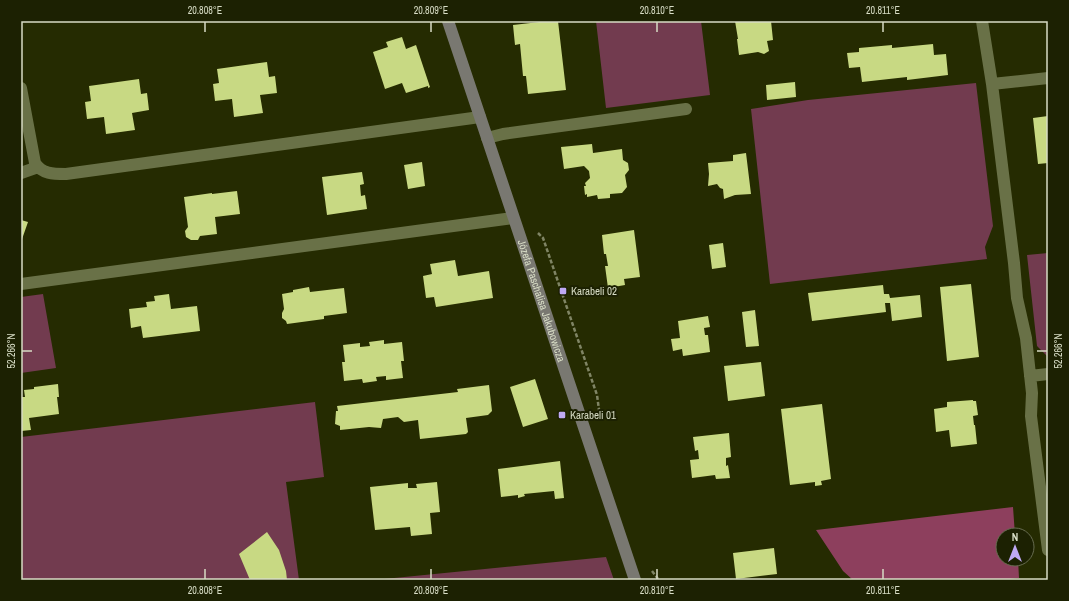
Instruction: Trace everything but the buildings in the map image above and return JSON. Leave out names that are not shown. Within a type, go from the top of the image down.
[{"type":"street","name":"Józefa Paschalisa Jakubowicza","points":[[448,21],[635,580]]},
{"type":"street","points":[[982,21],[992,84],[1014,263],[1016,298],[1026,338],[1032,393],[1031,416],[1048,550]]},
{"type":"street","points":[[992,84],[1048,78]]},
{"type":"street","points":[[21,88],[35,163],[38,168],[53,174],[66,174],[480,117]]},
{"type":"street","points":[[486,138],[503,134],[686,109]]},
{"type":"street","points":[[21,173],[38,168]]},
{"type":"street","points":[[21,284],[513,218]]},
{"type":"street","points":[[1030,376],[1048,374]]},
{"type":"shaded area","points":[[596,21],[701,21],[710,95],[606,108]]},
{"type":"shaded area","points":[[976,83],[993,226],[985,247],[987,259],[770,284],[751,109],[808,100]]},
{"type":"shaded area","points":[[1048,253],[1048,357],[1037,346],[1027,255]]},
{"type":"shaded area","points":[[43,294],[56,368],[21,373],[21,297]]},
{"type":"shaded area","points":[[315,402],[324,477],[286,482],[299,580],[21,580],[21,437]]},
{"type":"shaded area","points":[[1013,507],[1014,527],[995,527],[995,567],[1018,567],[1019,578],[1002,580],[853,580],[843,571],[816,530]]},
{"type":"shaded area","points":[[606,557],[614,580],[374,580]]},
{"type":"place","name":"Karabeli 02","points":[[563,291]]},
{"type":"place","name":"Karabeli 01","points":[[562,415]]}]
